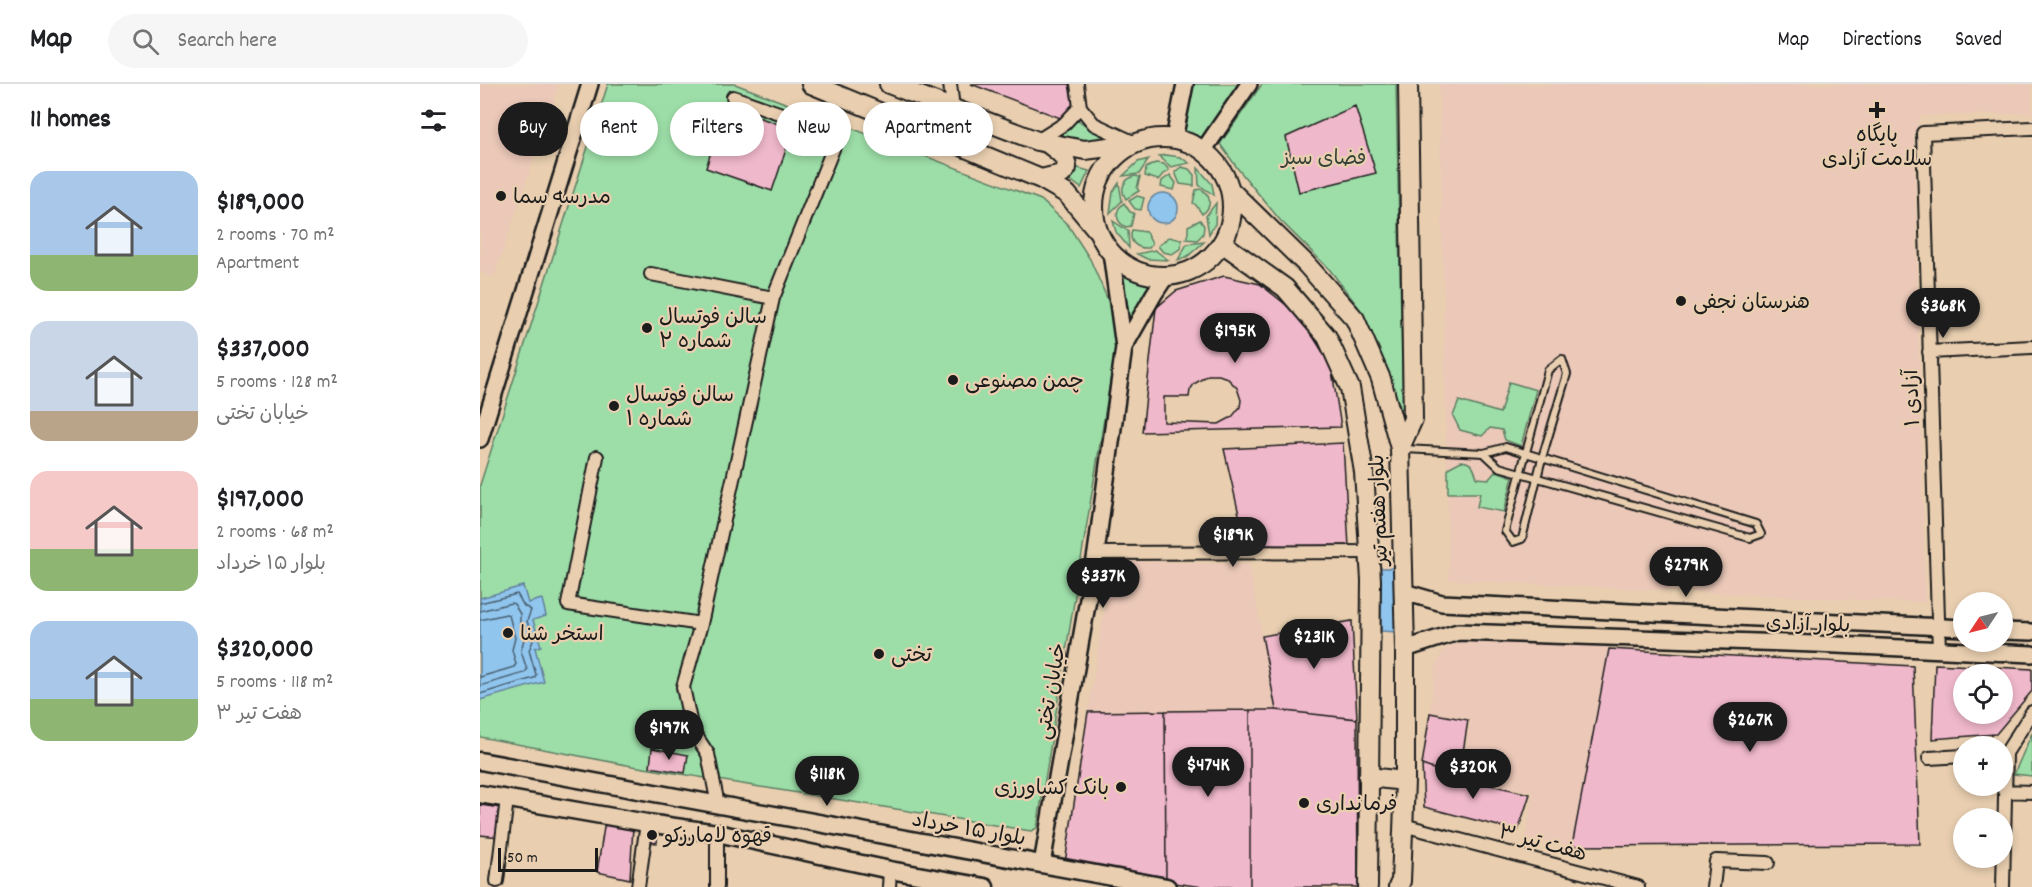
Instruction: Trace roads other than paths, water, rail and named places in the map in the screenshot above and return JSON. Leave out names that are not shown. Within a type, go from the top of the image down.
[{"type":"main road","points":[[811,84],[1041,179],[1067,195],[1099,232],[1111,252],[1127,266],[1146,274],[1166,276],[1181,274],[1199,267],[1214,255],[1222,243],[1230,226],[1232,208],[1230,190],[1215,162],[1192,145],[1174,139],[1151,139],[1085,150],[1042,142],[993,123]]},
{"type":"main road","points":[[890,84],[937,102]]},
{"type":"main road","points":[[1400,448],[1413,419],[1408,84]]},
{"type":"main road","points":[[1041,179],[1062,174],[1067,168],[1067,163],[1061,154],[1042,142]]},
{"type":"main road","points":[[1099,232],[1094,211],[1096,190],[1100,180],[1105,170],[1119,154],[1136,143]]},
{"type":"main road","name":"بلوار هفتم تیر","points":[[1230,190],[1306,264],[1355,319],[1381,379],[1400,448],[1406,649],[1405,781],[1401,881],[1398,887]]},
{"type":"main road","name":"بلوار هفتم تیر","points":[[1222,243],[1285,288],[1328,337],[1350,388],[1364,472],[1370,552],[1368,887]]},
{"type":"main road","name":"بلوار ۱۵ خرداد","points":[[480,761],[1167,887]]},
{"type":"main road","points":[[1368,777],[1405,781]]},
{"type":"main road","points":[[480,794],[647,824],[717,833],[890,879],[985,887]]},
{"type":"main road","points":[[717,833],[718,805]]},
{"type":"street","points":[[480,439],[590,84]]},
{"type":"street","points":[[950,84],[952,102]]},
{"type":"street","points":[[1077,84],[1080,107],[1094,124],[1136,143]]},
{"type":"street","points":[[1174,139],[1185,84]]},
{"type":"street","points":[[1203,151],[1249,84]]},
{"type":"street","points":[[718,805],[708,754],[692,730],[683,687],[701,624],[773,298],[839,134],[733,97]]},
{"type":"street","points":[[1042,142],[1080,107]]},
{"type":"street","name":"آزادی ۱","points":[[1939,651],[1923,133],[2032,128]]},
{"type":"street","points":[[1111,252],[1125,347]]},
{"type":"street","points":[[651,274],[773,298]]},
{"type":"street","points":[[1125,347],[1166,276]]},
{"type":"street","name":"خیابان تختی","points":[[1042,864],[1096,553],[1125,347]]},
{"type":"street","points":[[1929,352],[2032,347]]},
{"type":"street","points":[[597,457],[568,604],[701,624]]},
{"type":"street","points":[[1096,553],[1370,552]]},
{"type":"street","name":"بلوار آزادی","points":[[1404,592],[1442,603],[1953,628]]},
{"type":"street","points":[[2013,631],[2032,632]]},
{"type":"street","name":"بلوار آزادی","points":[[1406,649],[1458,632],[2032,654]]},
{"type":"street","points":[[2013,740],[2032,712]]},
{"type":"street","points":[[1929,758],[1953,757]]},
{"type":"street","points":[[2013,791],[2032,792]]},
{"type":"street","points":[[2002,887],[2004,796]]},
{"type":"street","points":[[497,881],[507,799]]},
{"type":"street","points":[[638,887],[647,824]]},
{"type":"street","name":"هفت تیر ۳","points":[[1403,825],[1638,887]]},
{"type":"street","points":[[717,833],[717,887]]},
{"type":"street","points":[[1713,887],[1716,861],[1768,863]]},
{"type":"lane","points":[[1562,359],[1567,374],[1542,458],[1522,539],[1513,542],[1505,531],[1525,453],[1548,370],[1562,359]]},
{"type":"lane","points":[[1400,448],[1484,453],[1506,447],[1756,524],[1761,534],[1750,538],[1520,473],[1498,466],[1484,453]]},
{"type":"water","points":[[1163,193],[1173,198],[1178,208],[1173,218],[1163,223],[1153,218],[1148,208],[1153,198]]},
{"type":"water","points":[[1380,568],[1396,568],[1398,632],[1381,631]]},
{"type":"water","name":"استخر شنا","points":[[523,586],[528,603],[542,599],[546,616],[533,620],[541,646],[535,648],[544,682],[480,700],[480,598]]},
{"type":"place","name":"پایگاه سلامت آزادی","points":[[1877,110]]},
{"type":"place","name":"مدرسه سما","points":[[501,196]]},
{"type":"place","name":"هنرستان نجفی","points":[[1681,301]]},
{"type":"place","name":"سالن فوتسال شماره ۲","points":[[647,328]]},
{"type":"place","name":"چمن مصنوعی","points":[[953,380]]},
{"type":"place","name":"سالن فوتسال شماره ۱","points":[[614,406]]},
{"type":"place","name":"استخر شنا","points":[[508,633]]},
{"type":"place","name":"تختی","points":[[879,654]]},
{"type":"place","name":"بانک کشاورزی","points":[[1121,787]]},
{"type":"place","name":"فرمانداری","points":[[1304,803]]},
{"type":"place","name":"قهوه لامارزکو","points":[[652,835]]},
{"type":"park label","name":"فضای سبز","points":[[1324,157]]}]
